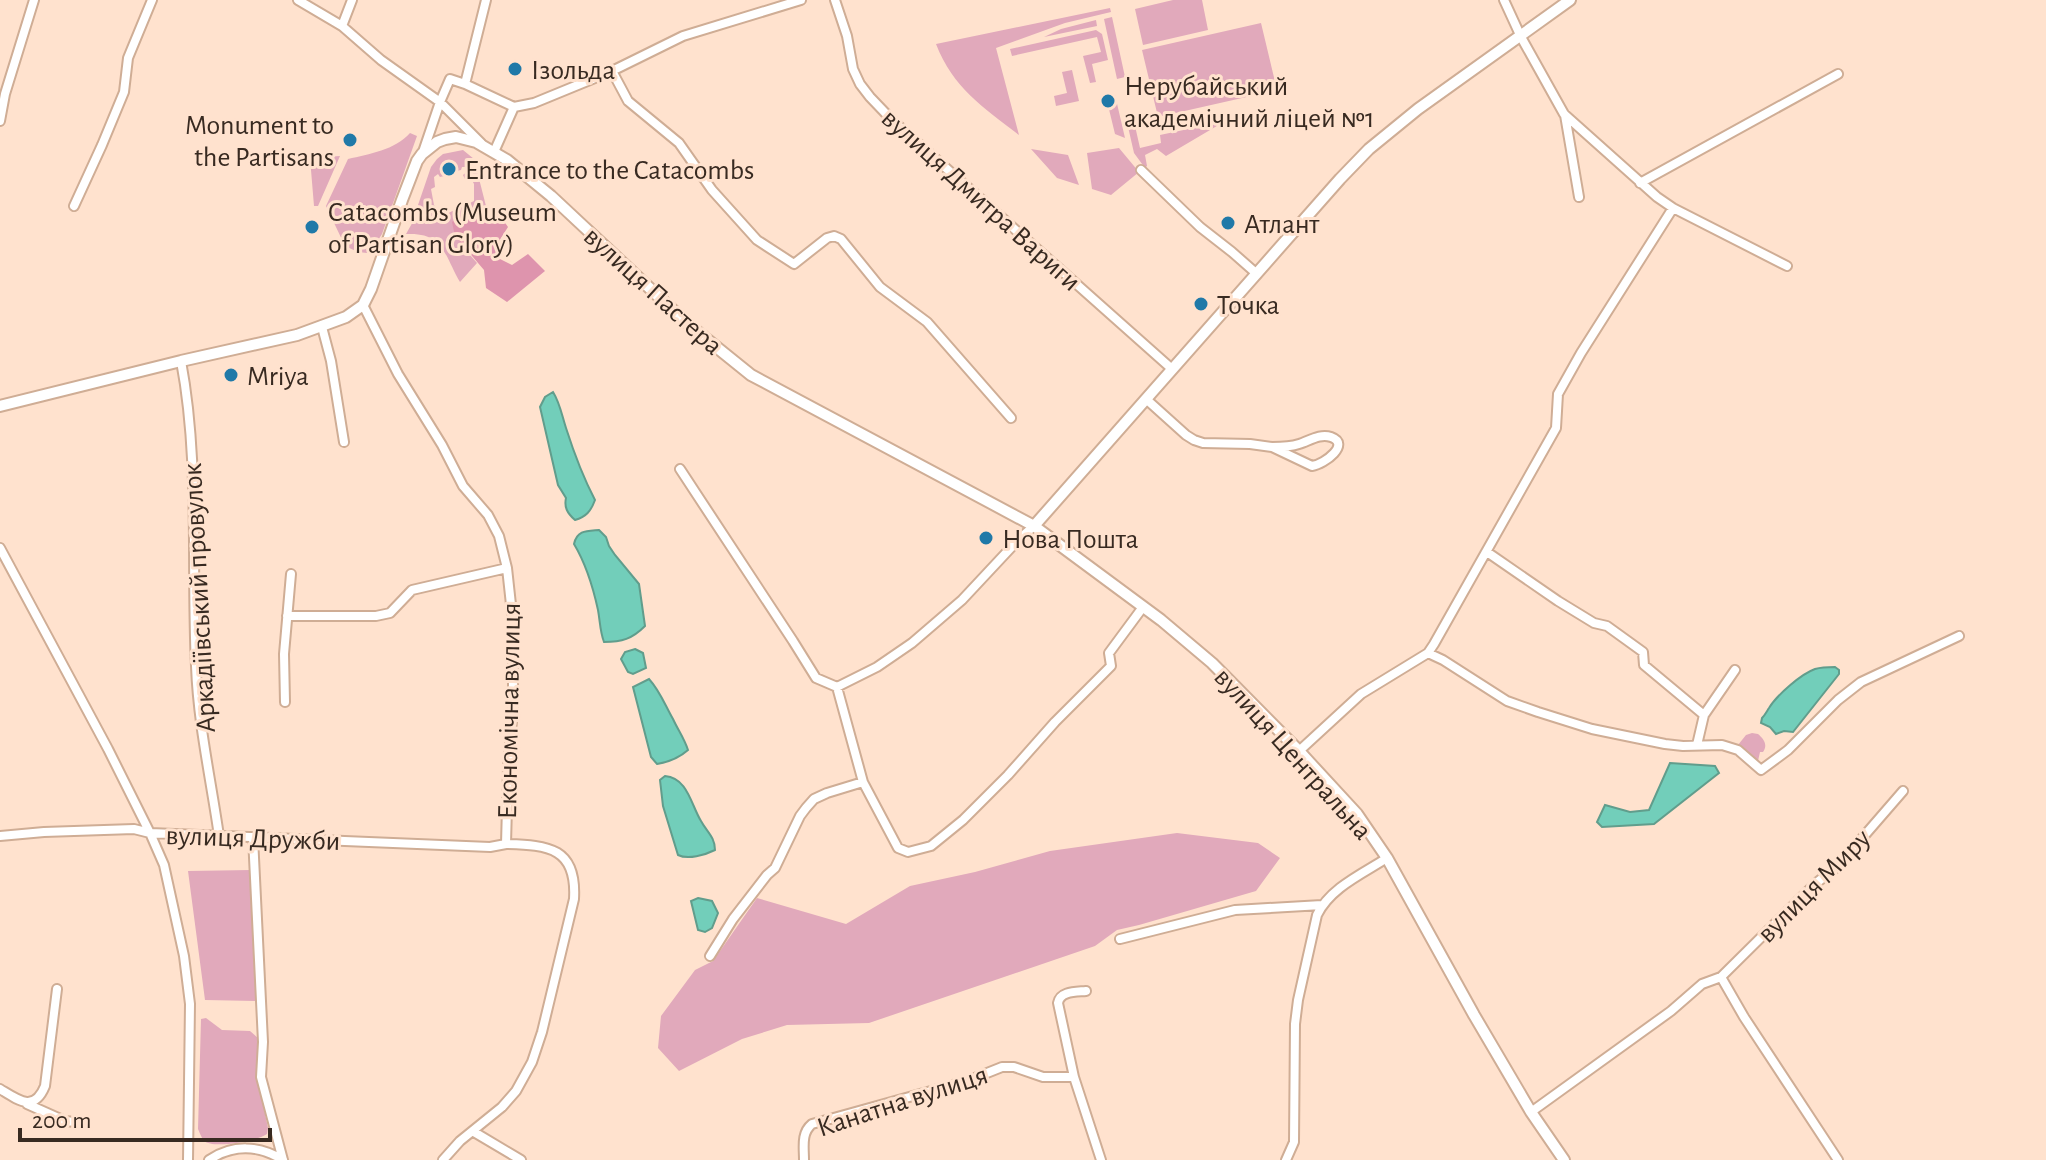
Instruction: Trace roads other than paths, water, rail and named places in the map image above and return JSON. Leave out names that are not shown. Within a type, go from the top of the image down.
[{"type":"street","points":[[0,121],[5,94],[34,0]]},
{"type":"street","points":[[74,206],[124,92],[128,58],[152,0]]},
{"type":"street","points":[[298,0],[342,26],[381,60],[440,102],[490,149],[514,107]]},
{"type":"street","points":[[342,26],[352,0]]},
{"type":"street","points":[[465,84],[486,0]]},
{"type":"street","points":[[0,406],[297,335],[346,317],[363,305],[450,79],[514,107],[534,103],[612,71],[683,36],[801,0]]},
{"type":"street","name":"вулиця Дмитра Вариги","points":[[835,0],[847,36],[853,69],[870,97],[1172,369]]},
{"type":"street","points":[[1504,0],[1564,114],[1640,183],[1673,208],[1787,266]]},
{"type":"street","points":[[680,469],[816,678],[837,687],[877,667],[912,643],[962,600],[1034,526],[1369,149],[1418,109],[1570,0]]},
{"type":"street","points":[[612,71],[628,101],[679,143],[712,190],[757,240],[794,264],[827,238],[834,236],[841,239],[880,287],[927,322],[1011,418]]},
{"type":"street","points":[[1640,183],[1838,74]]},
{"type":"street","points":[[1564,114],[1579,197]]},
{"type":"street","name":"вулиця Пастера","points":[[422,154],[437,142],[456,137],[467,138],[490,149],[551,196],[689,325],[751,375],[1034,526]]},
{"type":"street","points":[[1141,170],[1200,227],[1257,274]]},
{"type":"street","points":[[1299,751],[1361,694],[1428,653],[1556,428],[1558,394],[1673,208]]},
{"type":"street","name":"Економічна вулиця","points":[[363,305],[398,374],[463,486],[488,515],[499,536],[507,568],[513,623],[513,709],[506,844],[543,846],[555,851],[573,871],[575,883],[574,899],[532,1062],[516,1091],[502,1107],[460,1141],[443,1160]]},
{"type":"street","points":[[322,327],[331,361],[344,442]]},
{"type":"street","name":"Аркадіївський провулок","points":[[181,361],[191,446],[196,671],[219,836]]},
{"type":"street","points":[[1146,399],[1186,435],[1203,443],[1272,447],[1326,436],[1334,437],[1337,442],[1337,448],[1326,462],[1312,466],[1272,447]]},
{"type":"street","name":"вулиця Центральна","points":[[1034,526],[1212,663],[1357,814],[1387,858],[1531,1112],[1564,1160]]},
{"type":"street","points":[[0,548],[108,749],[164,865],[184,956],[190,1004],[188,1160]]},
{"type":"street","points":[[1487,552],[1558,601],[1594,623],[1607,626],[1643,652],[1644,665],[1704,715]]},
{"type":"street","points":[[287,616],[376,616],[390,613],[412,590],[507,568]]},
{"type":"street","points":[[285,702],[284,654],[291,574]]},
{"type":"street","points":[[837,687],[863,782],[898,848],[908,852],[931,846],[963,820],[1111,666],[1109,653],[1143,607]]},
{"type":"street","points":[[1428,653],[1507,701],[1538,712],[1592,729],[1674,745],[1722,745],[1738,750],[1761,770],[1788,750],[1838,700],[1861,682],[1959,636]]},
{"type":"street","points":[[1697,745],[1704,715],[1735,670]]},
{"type":"street","points":[[710,956],[733,919],[775,868],[806,808],[814,799],[827,793],[863,782]]},
{"type":"street","name":"вулиця Миру","points":[[1531,1112],[1671,1011],[1702,984],[1721,977],[1815,884],[1838,866],[1903,791]]},
{"type":"street","name":"вулиця Дружби","points":[[0,836],[134,829],[150,833],[490,847],[506,844]]},
{"type":"street","points":[[253,837],[263,1042],[261,1077],[283,1160]]},
{"type":"street","points":[[1286,1160],[1294,1142],[1295,1024],[1314,923],[1322,905],[1338,889],[1387,858]]},
{"type":"street","points":[[1120,939],[1235,910],[1322,905]]},
{"type":"street","points":[[1721,977],[1752,1030],[1838,1160]]},
{"type":"street","points":[[22,1103],[33,1102],[41,1096],[45,1086],[57,989]]},
{"type":"street","points":[[1086,991],[1062,995],[1058,1003],[1074,1077],[1101,1160]]},
{"type":"street","name":"Канатна вулиця","points":[[804,1160],[804,1134],[812,1124],[967,1081],[1002,1067],[1014,1067],[1043,1077],[1074,1077]]},
{"type":"street","points":[[0,1089],[22,1103],[65,1121],[85,1123]]},
{"type":"street","points":[[474,1132],[521,1160]]},
{"type":"street","points":[[209,1160],[227,1151],[250,1148],[283,1160]]},
{"type":"water","points":[[553,392],[595,500],[588,513],[575,520],[567,510],[566,498],[558,485],[540,407],[545,397]]},
{"type":"water","points":[[599,530],[639,584],[645,626],[631,637],[616,641],[604,642],[591,584],[574,544],[580,534]]},
{"type":"water","points":[[635,649],[643,653],[646,668],[633,674],[628,672],[621,659],[625,652]]},
{"type":"water","points":[[1835,667],[1839,674],[1793,732],[1776,734],[1761,723],[1773,703],[1796,680],[1815,669]]},
{"type":"water","points":[[649,679],[688,750],[674,759],[657,764],[651,757],[633,687]]},
{"type":"water","points":[[1670,763],[1715,766],[1719,773],[1654,824],[1602,827],[1597,822],[1605,805],[1630,812],[1649,810]]},
{"type":"water","points":[[665,776],[684,787],[712,838],[715,850],[691,857],[678,855],[663,806],[660,780]]},
{"type":"water","points":[[698,898],[712,901],[718,913],[712,928],[705,932],[698,930],[691,901]]},
{"type":"place","name":"Ізольда","points":[[515,69]]},
{"type":"place","name":"Нерубайський академічний ліцей №1","points":[[1108,101]]},
{"type":"place","name":"Monument to the Partisans","points":[[350,140]]},
{"type":"place","name":"Entrance to the Catacombs","points":[[449,169]]},
{"type":"place","name":"Атлант","points":[[1228,223]]},
{"type":"place","name":"Catacombs (Museum of Partisan Glory)","points":[[312,227]]},
{"type":"place","name":"Точка","points":[[1201,304]]},
{"type":"place","name":"Mriya","points":[[231,375]]},
{"type":"place","name":"Нова Пошта","points":[[986,538]]}]
